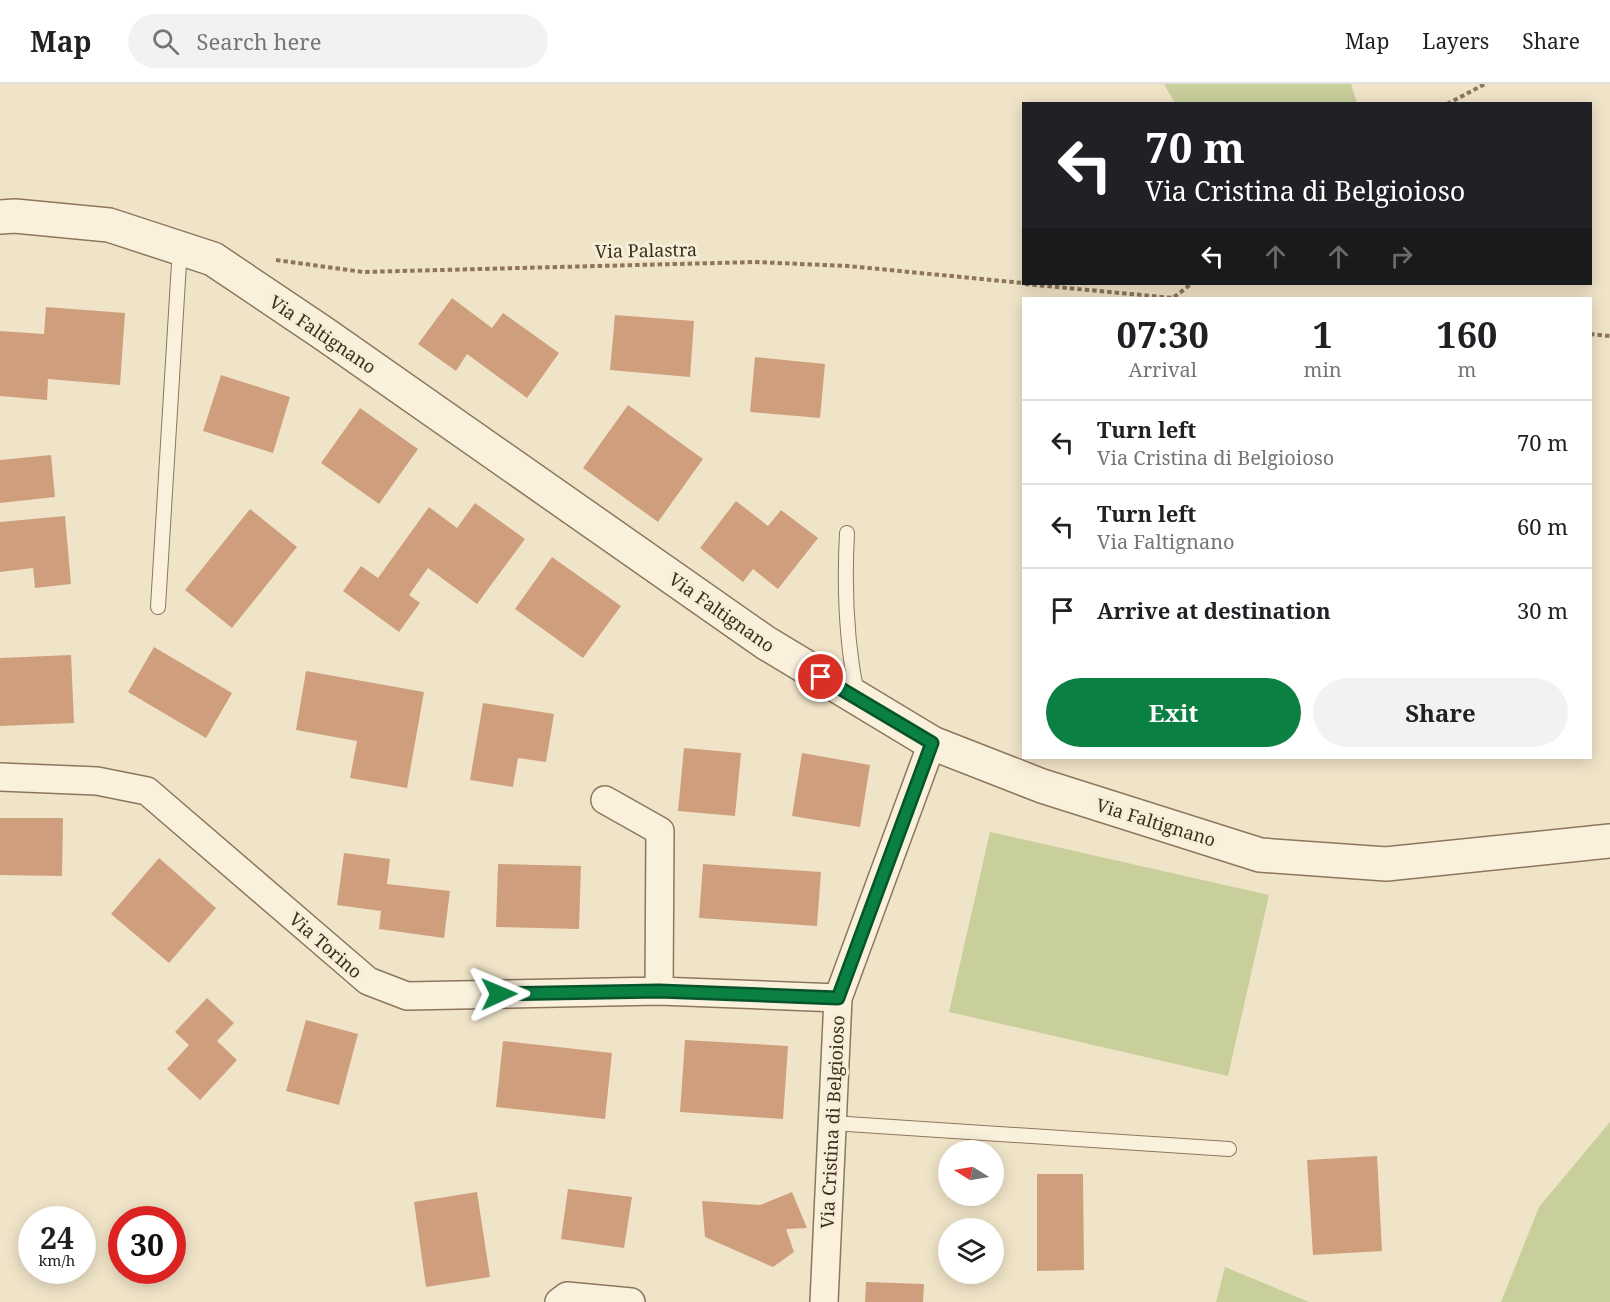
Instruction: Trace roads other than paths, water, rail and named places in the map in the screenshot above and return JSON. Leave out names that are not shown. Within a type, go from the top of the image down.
[{"type":"street","name":"Via Faltignano","points":[[0,217],[15,216],[109,225],[213,259],[766,643],[932,743],[1042,786],[1260,855],[1386,864],[1610,841]]},
{"type":"street","name":"Via Cristina di Belgioioso","points":[[824,1302],[838,998],[932,743]]},
{"type":"street","name":"Via Torino","points":[[0,777],[97,781],[147,791],[368,981],[407,996],[659,991],[838,998]]},
{"type":"street","points":[[605,800],[660,831],[659,991]]},
{"type":"street","points":[[559,1302],[567,1296],[631,1302]]},
{"type":"lane","points":[[158,607],[180,247]]},
{"type":"lane","points":[[848,533],[845,582],[849,655],[858,699]]},
{"type":"lane","points":[[832,1123],[1229,1149]]}]
